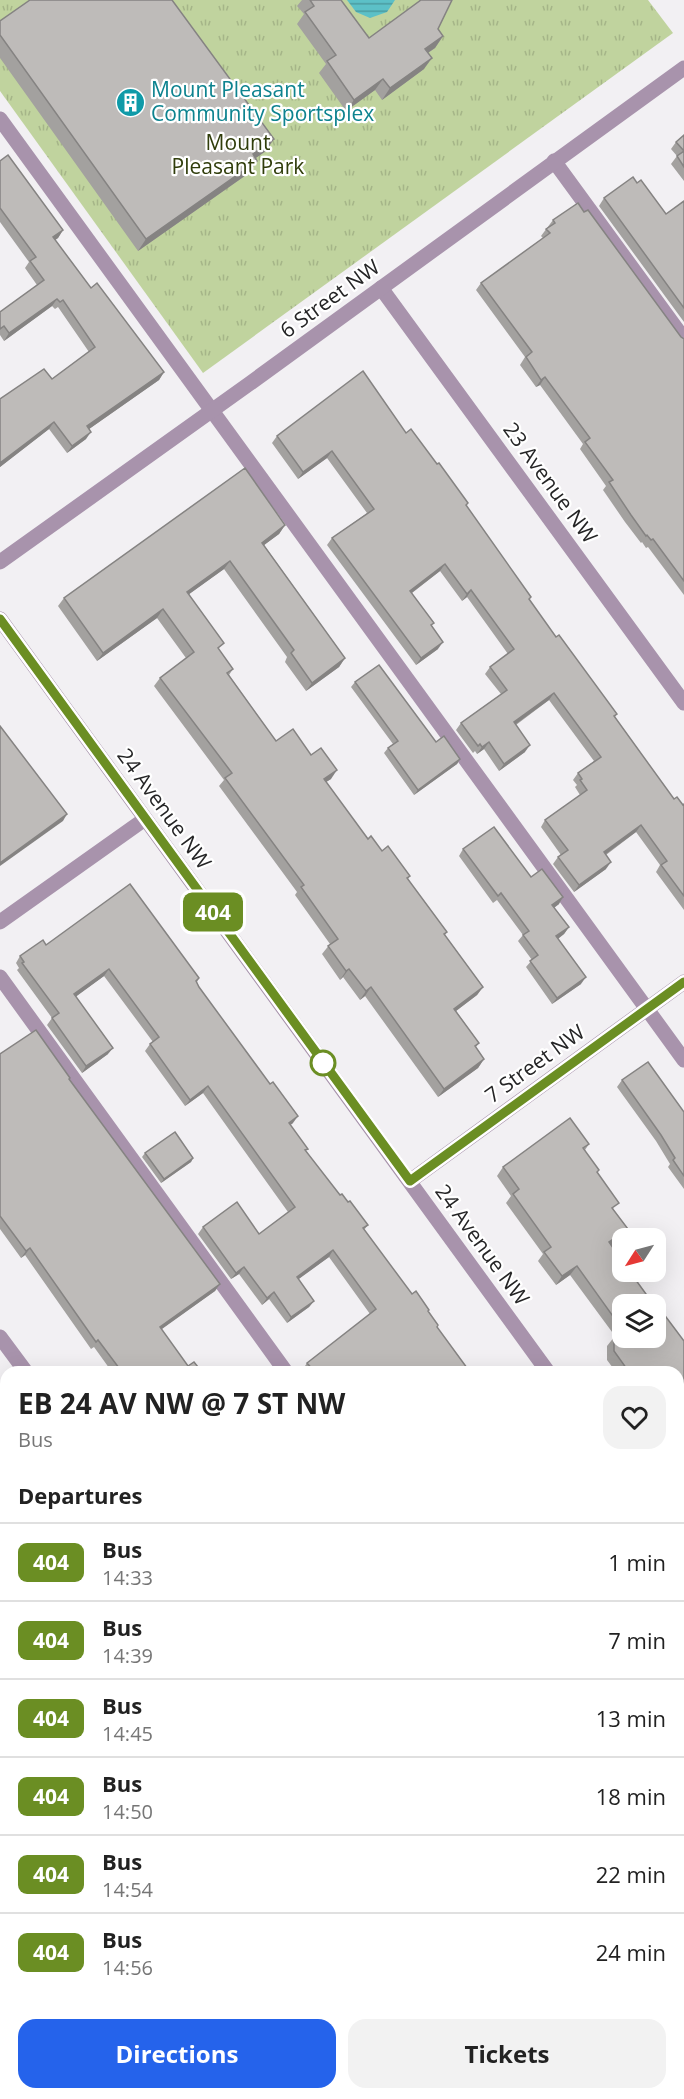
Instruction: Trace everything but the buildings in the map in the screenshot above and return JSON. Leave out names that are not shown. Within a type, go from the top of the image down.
[{"type":"street","name":"6 Street NW","points":[[0,562],[684,68]]},
{"type":"street","points":[[0,119],[684,1060]]},
{"type":"street","points":[[555,161],[684,339]]},
{"type":"street","name":"23 Avenue NW","points":[[381,288],[684,703]]},
{"type":"street","name":"24 Avenue NW","points":[[0,619],[544,1366]]},
{"type":"street","points":[[0,922],[145,819]]},
{"type":"street","points":[[0,977],[282,1366]]},
{"type":"street","name":"7 Street NW","points":[[410,1181],[684,982]]},
{"type":"street","points":[[0,1337],[22,1366]]},
{"type":"green space","name":"Mount Pleasant Park","points":[[0,0],[648,0],[673,33],[203,373],[0,91]]},
{"type":"water","points":[[347,0],[395,0],[387,12],[370,18],[356,12]]},
{"type":"bus line","name":"404","points":[[0,619],[410,1181],[684,982]]},
{"type":"place","name":"Mount Pleasant Community Sportsplex","points":[[130,102]]}]
